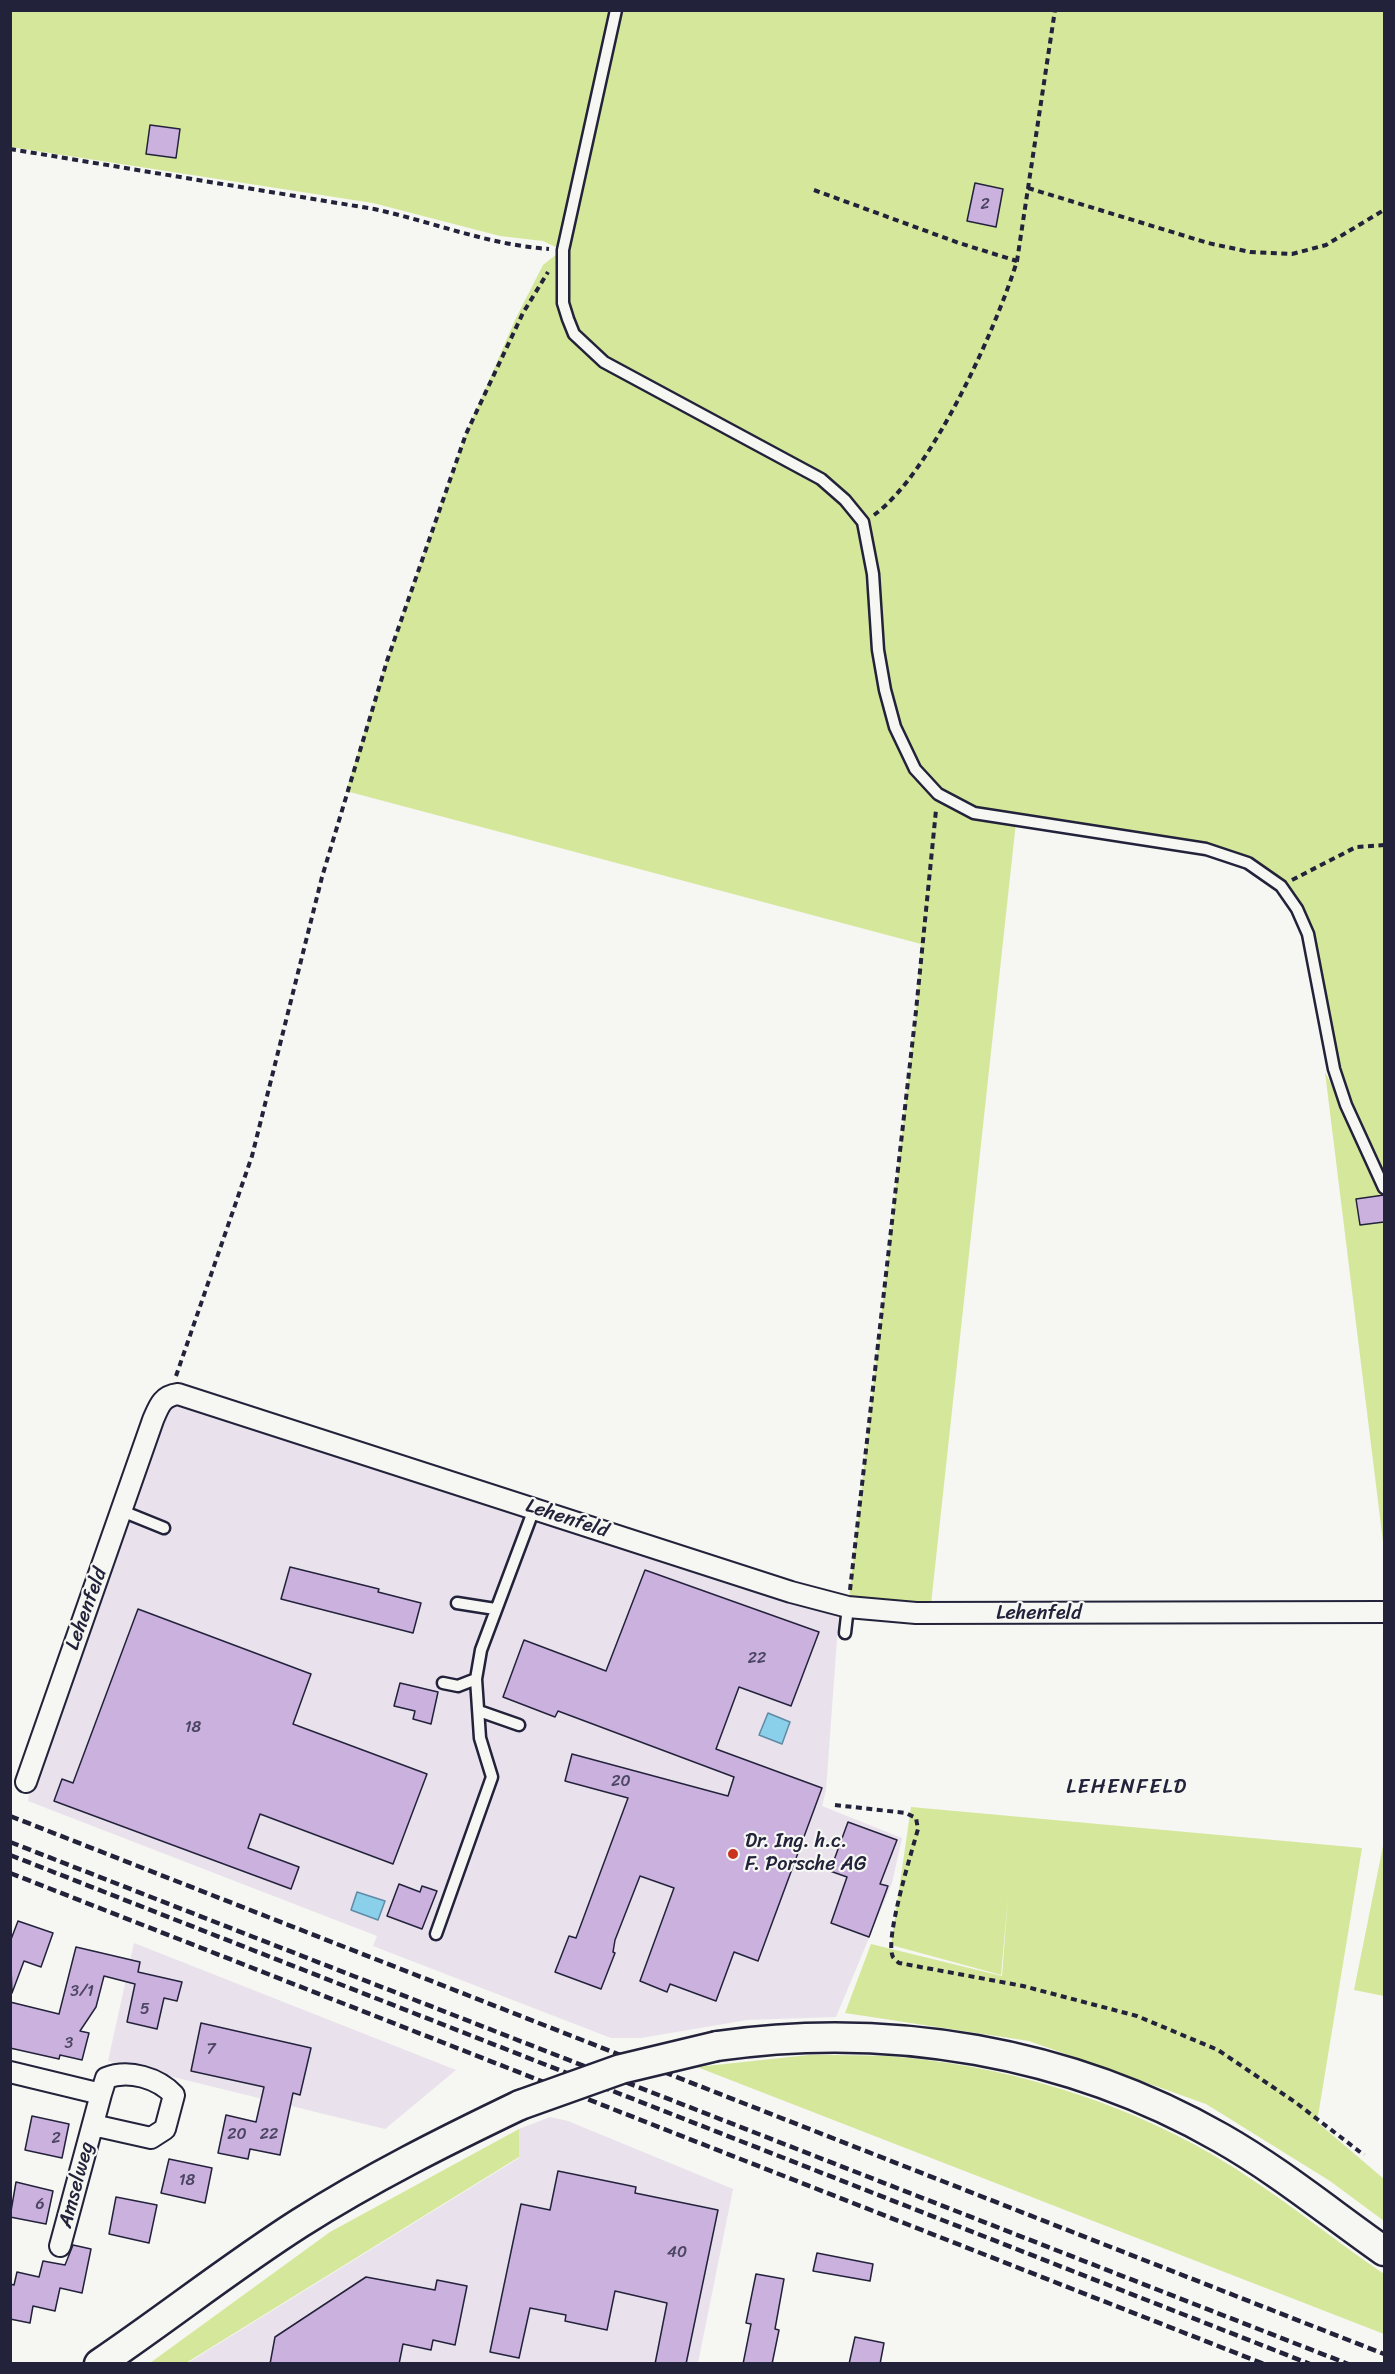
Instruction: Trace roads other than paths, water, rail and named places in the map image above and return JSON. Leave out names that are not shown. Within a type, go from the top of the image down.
[{"type":"main road","points":[[99,2364],[298,2224],[359,2187],[441,2143],[520,2105],[621,2069],[717,2046],[811,2036],[888,2039],[1011,2056],[1094,2080],[1136,2096],[1221,2138],[1300,2188],[1384,2251]]},
{"type":"street","name":"Lehenfeld","points":[[26,1782],[153,1420],[161,1402],[168,1395],[178,1394],[791,1592],[848,1607],[923,1613],[1384,1612]]},
{"type":"street","points":[[10,2072],[100,2094]]},
{"type":"street","name":"Amselweg","points":[[60,2246],[100,2094],[106,2078],[120,2073],[163,2082],[174,2095],[165,2129],[151,2138],[93,2125]]},
{"type":"lane","points":[[616,10],[562,250],[563,303],[574,334],[604,362],[821,479],[845,500],[863,522],[873,573],[878,650],[895,727],[915,769],[938,794],[974,813],[1206,849],[1248,863],[1281,886],[1298,909],[1308,934],[1334,1069],[1347,1106],[1384,1188]]},
{"type":"lane","points":[[436,1935],[492,1777],[480,1738],[476,1679],[481,1650],[534,1509]]},
{"type":"lane","points":[[122,1511],[164,1528]]},
{"type":"lane","points":[[456,1603],[495,1610]]},
{"type":"lane","points":[[845,1633],[848,1607]]},
{"type":"lane","points":[[443,1683],[458,1686],[476,1679]]},
{"type":"lane","points":[[479,1711],[519,1725]]},
{"type":"water","points":[[768,1713],[790,1722],[782,1744],[759,1735]]},
{"type":"water","points":[[357,1892],[385,1901],[378,1920],[351,1910]]},
{"type":"railway","points":[[10,1816],[1384,2354]]},
{"type":"railway","points":[[10,1842],[1348,2364]]},
{"type":"railway","points":[[10,1855],[1310,2364]]},
{"type":"railway","points":[[10,1873],[1264,2364]]},
{"type":"place","name":"Dr. Ing. h.c. F. Porsche AG","points":[[733,1854]]},
{"type":"district","name":"LEHENFELD","points":[[1127,1788]]}]
